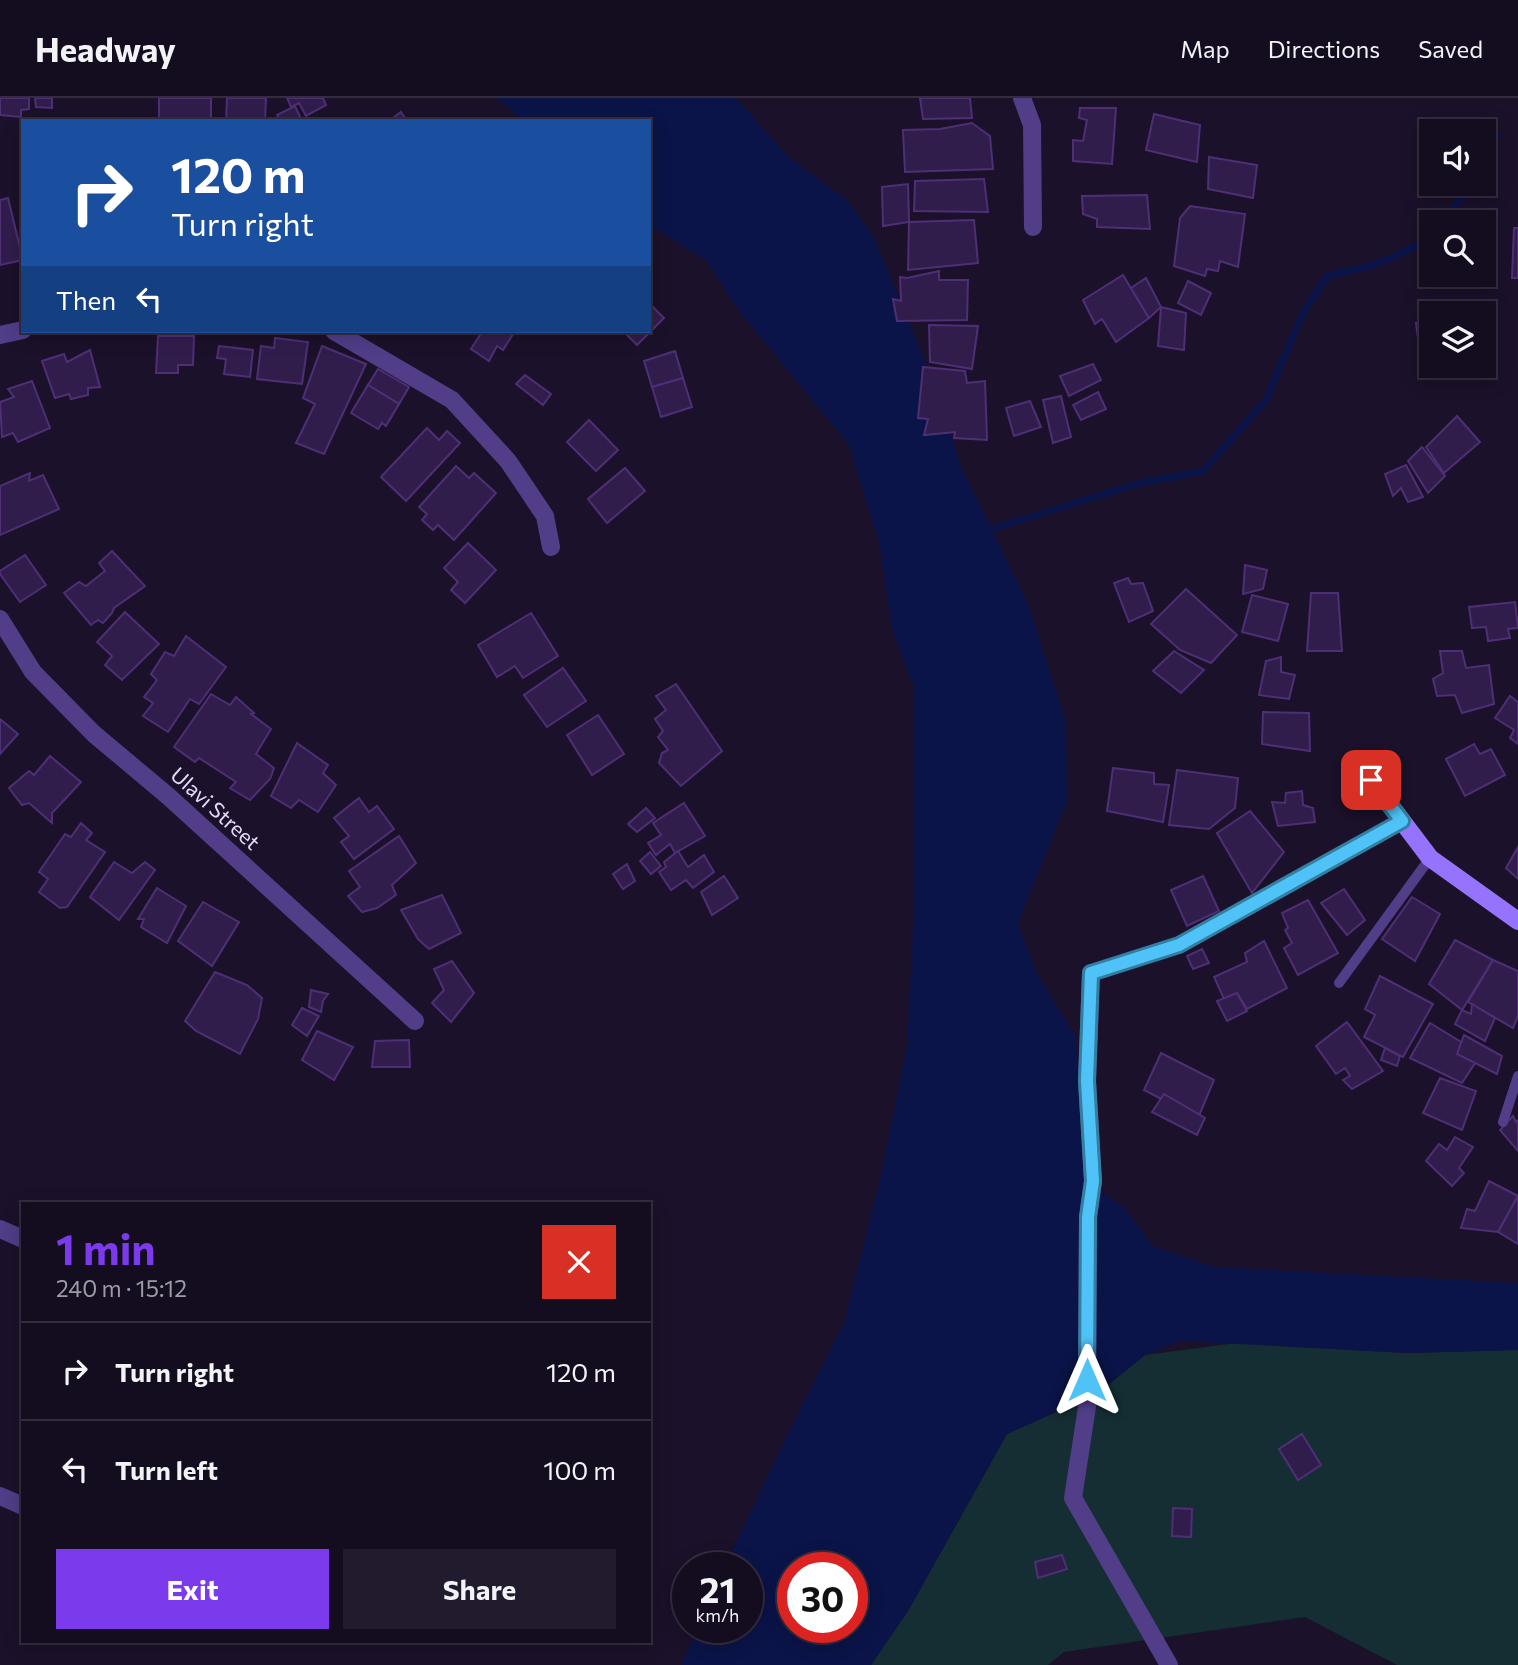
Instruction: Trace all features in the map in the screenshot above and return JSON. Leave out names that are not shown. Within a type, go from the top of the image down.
[{"type":"street","points":[[1022,98],[1032,125],[1033,227]]},
{"type":"street","points":[[0,335],[21,330]]},
{"type":"street","points":[[337,333],[452,400],[515,472],[545,516],[551,547]]},
{"type":"street","name":"Ulavi Street","points":[[0,619],[33,672],[94,734],[168,796],[415,1021]]},
{"type":"street","points":[[1371,780],[1430,858],[1518,921]]},
{"type":"street","points":[[1091,973],[1087,1081],[1093,1181],[1088,1217],[1087,1407],[1073,1498],[1168,1665]]},
{"type":"street","points":[[0,1229],[21,1238]]},
{"type":"street","points":[[0,1496],[21,1505]]},
{"type":"lane","points":[[1091,973],[1179,945],[1402,821]]},
{"type":"lane","points":[[1339,983],[1430,858]]},
{"type":"lane","points":[[1503,1122],[1518,1076]]},
{"type":"green space","points":[[1236,1343],[1407,1353],[1518,1350],[1518,1665],[1397,1665],[1305,1617],[1064,1652],[1048,1665],[871,1665],[908,1611],[1007,1434],[1098,1393],[1145,1355]]},
{"type":"shaded area","points":[[496,98],[736,98],[788,156],[847,200],[874,237],[931,376],[962,469],[1028,603],[1066,722],[1067,802],[1018,923],[1037,974],[1075,1035],[1093,1186],[1124,1207],[1153,1246],[1215,1267],[1518,1283],[1518,1350],[1407,1353],[1181,1341],[1145,1355],[1098,1393],[1007,1434],[908,1611],[871,1665],[681,1665],[691,1643],[763,1643],[763,1552],[732,1552],[844,1323],[880,1180],[907,1046],[913,926],[913,684],[892,629],[879,543],[849,445],[735,306],[707,261],[651,226],[651,119],[522,119]]},
{"type":"building","points":[[0,98],[29,98],[29,109],[21,110],[21,117],[0,115]]},
{"type":"building","points":[[35,98],[52,98],[52,108],[36,107]]},
{"type":"building","points":[[159,98],[211,98],[211,119],[159,119]]},
{"type":"building","points":[[227,98],[266,98],[265,119],[226,119]]},
{"type":"building","points":[[287,98],[323,98],[326,105],[306,116],[299,103],[291,107]]},
{"type":"building","points":[[920,98],[970,98],[972,118],[923,119]]},
{"type":"building","points":[[295,106],[301,119],[279,119],[277,115]]},
{"type":"building","points":[[1080,108],[1116,108],[1112,164],[1073,161],[1073,140],[1083,141],[1087,120],[1079,118]]},
{"type":"building","points":[[401,112],[406,119],[392,119]]},
{"type":"building","points":[[1154,114],[1200,125],[1197,162],[1146,150]]},
{"type":"building","points":[[972,123],[990,136],[993,169],[905,172],[903,130],[940,129]]},
{"type":"building","points":[[1209,157],[1257,165],[1253,198],[1208,189]]},
{"type":"building","points":[[984,179],[988,212],[914,211],[915,181]]},
{"type":"building","points":[[908,184],[909,222],[883,226],[882,187]]},
{"type":"building","points":[[1147,195],[1150,229],[1097,227],[1097,219],[1083,214],[1082,196]]},
{"type":"building","points":[[8,198],[21,260],[0,265],[0,200]]},
{"type":"building","points":[[1190,206],[1245,214],[1238,267],[1220,261],[1218,271],[1207,269],[1205,276],[1174,266],[1180,218]]},
{"type":"building","points":[[974,220],[978,263],[908,270],[909,222]]},
{"type":"building","points":[[1514,228],[1518,228],[1518,278],[1512,278]]},
{"type":"building","points":[[939,271],[939,280],[968,280],[967,320],[897,321],[893,299],[901,301],[900,277]]},
{"type":"building","points":[[1123,275],[1149,318],[1116,342],[1102,319],[1095,324],[1083,300]]},
{"type":"building","points":[[1146,278],[1161,307],[1149,318],[1131,288]]},
{"type":"building","points":[[1188,281],[1211,293],[1201,315],[1178,303]]},
{"type":"building","points":[[651,305],[664,318],[651,331]]},
{"type":"building","points":[[1161,307],[1186,313],[1184,350],[1158,346]]},
{"type":"building","points":[[1416,323],[1419,323],[1419,346]]},
{"type":"building","points":[[929,325],[978,326],[972,369],[930,362]]},
{"type":"building","points":[[476,333],[514,333],[503,350],[497,346],[489,361],[471,349],[480,335]]},
{"type":"building","points":[[625,333],[649,333],[637,345]]},
{"type":"building","points":[[158,336],[194,336],[193,365],[178,365],[178,373],[156,373]]},
{"type":"building","points":[[275,338],[308,342],[302,384],[257,379],[261,346],[274,348]]},
{"type":"building","points":[[219,346],[253,350],[250,377],[224,374],[226,359],[217,358]]},
{"type":"building","points":[[322,346],[366,364],[324,454],[296,443],[315,404],[303,398]]},
{"type":"building","points":[[90,350],[100,387],[88,388],[88,395],[71,399],[69,394],[55,398],[42,361],[64,354],[67,362]]},
{"type":"building","points":[[675,351],[683,378],[652,387],[644,361]]},
{"type":"building","points":[[1093,364],[1101,380],[1069,396],[1060,376]]},
{"type":"building","points":[[923,367],[965,371],[967,383],[985,381],[987,440],[954,438],[955,432],[924,435],[928,419],[918,418]]},
{"type":"building","points":[[378,369],[409,387],[399,404],[368,385]]},
{"type":"building","points":[[525,375],[551,394],[543,405],[516,384]]},
{"type":"building","points":[[683,378],[692,407],[661,417],[652,387]]},
{"type":"building","points":[[32,381],[50,428],[18,442],[13,433],[2,437],[0,402],[14,397],[8,389]]},
{"type":"building","points":[[368,385],[399,404],[386,426],[382,423],[378,429],[351,413]]},
{"type":"building","points":[[1098,392],[1106,409],[1081,420],[1073,405]]},
{"type":"building","points":[[1061,396],[1071,437],[1053,443],[1043,400]]},
{"type":"building","points":[[1030,401],[1041,427],[1014,436],[1006,408]]},
{"type":"building","points":[[1457,416],[1480,442],[1444,473],[1426,447]]},
{"type":"building","points":[[589,420],[618,450],[596,471],[567,442]]},
{"type":"building","points":[[427,428],[439,440],[447,431],[460,443],[406,501],[381,477]]},
{"type":"building","points":[[1422,447],[1445,476],[1428,493],[1408,461]]},
{"type":"building","points":[[1406,465],[1423,497],[1408,502],[1401,488],[1393,496],[1385,474]]},
{"type":"building","points":[[456,466],[469,478],[474,473],[496,493],[454,540],[438,525],[433,530],[422,520],[427,514],[419,507]]},
{"type":"building","points":[[625,468],[645,491],[607,523],[588,499]]},
{"type":"building","points":[[30,473],[29,481],[43,475],[59,509],[0,535],[0,486]]},
{"type":"building","points":[[468,543],[496,570],[465,603],[451,590],[458,582],[444,568]]},
{"type":"building","points":[[112,551],[145,586],[114,608],[103,623],[98,620],[91,625],[64,593],[79,582],[86,586],[105,571],[99,563]]},
{"type":"building","points":[[25,555],[46,585],[20,602],[0,571]]},
{"type":"building","points":[[1245,565],[1267,570],[1263,589],[1243,594]]},
{"type":"building","points":[[1128,578],[1131,584],[1143,583],[1153,611],[1129,622],[1114,583]]},
{"type":"building","points":[[1186,589],[1237,635],[1211,663],[1180,650],[1151,624]]},
{"type":"building","points":[[1311,593],[1338,593],[1342,651],[1307,651]]},
{"type":"building","points":[[1252,595],[1288,604],[1278,641],[1242,632]]},
{"type":"building","points":[[1515,602],[1518,628],[1508,629],[1510,638],[1488,641],[1486,627],[1472,628],[1469,607]]},
{"type":"building","points":[[125,612],[159,644],[122,680],[105,665],[112,656],[97,642]]},
{"type":"building","points":[[531,613],[558,656],[523,678],[515,666],[497,677],[478,645]]},
{"type":"building","points":[[186,636],[226,667],[199,704],[190,699],[168,732],[143,716],[153,703],[144,697],[157,680],[151,674],[165,652],[174,656]]},
{"type":"building","points":[[1174,651],[1204,670],[1181,693],[1153,671]]},
{"type":"building","points":[[1440,651],[1462,651],[1466,668],[1489,665],[1494,704],[1462,713],[1455,695],[1437,696],[1433,679],[1443,673]]},
{"type":"building","points":[[1281,657],[1281,672],[1295,675],[1289,699],[1259,695],[1266,661]]},
{"type":"building","points":[[563,668],[586,701],[547,727],[524,695]]},
{"type":"building","points":[[676,684],[722,751],[681,786],[659,763],[662,753],[668,750],[658,737],[663,731],[655,719],[666,710],[656,696]]},
{"type":"building","points":[[211,694],[230,705],[236,697],[254,713],[251,714],[271,729],[256,754],[274,768],[270,779],[250,800],[230,788],[236,782],[199,758],[195,762],[174,747]]},
{"type":"building","points":[[1510,696],[1518,702],[1518,744],[1510,738],[1514,730],[1495,718]]},
{"type":"building","points":[[1263,712],[1309,713],[1310,751],[1262,744]]},
{"type":"building","points":[[598,715],[624,754],[592,775],[567,735]]},
{"type":"building","points":[[0,719],[18,734],[0,754]]},
{"type":"building","points":[[297,743],[328,765],[323,773],[336,785],[318,812],[299,800],[291,808],[271,796]]},
{"type":"building","points":[[1474,744],[1480,754],[1491,749],[1505,775],[1465,796],[1446,759]]},
{"type":"building","points":[[50,756],[81,782],[52,813],[52,823],[29,803],[22,805],[9,788],[29,771],[34,775]]},
{"type":"building","points":[[1113,768],[1154,773],[1154,784],[1169,785],[1163,822],[1107,811]]},
{"type":"building","points":[[1177,770],[1238,778],[1235,808],[1209,829],[1169,825]]},
{"type":"building","points":[[1302,791],[1303,805],[1313,808],[1315,822],[1278,826],[1272,802],[1285,803],[1286,793]]},
{"type":"building","points":[[359,798],[369,812],[377,806],[394,829],[354,859],[341,842],[349,836],[334,818]]},
{"type":"building","points":[[684,803],[705,836],[675,853],[670,844],[656,855],[648,843],[661,835],[653,823]]},
{"type":"building","points":[[646,808],[655,818],[637,832],[628,824]]},
{"type":"building","points":[[1250,811],[1284,852],[1252,893],[1217,833]]},
{"type":"building","points":[[81,823],[92,833],[86,840],[105,852],[67,907],[60,908],[39,892],[48,879],[39,872],[65,834],[71,837]]},
{"type":"building","points":[[399,836],[416,863],[392,885],[396,895],[377,908],[362,912],[348,896],[360,887],[349,871]]},
{"type":"building","points":[[1518,847],[1518,879],[1506,868]]},
{"type":"building","points":[[678,851],[688,867],[704,855],[714,872],[693,888],[686,880],[671,890],[659,872],[666,867],[664,862]]},
{"type":"building","points":[[650,852],[661,866],[651,874],[640,861]]},
{"type":"building","points":[[114,862],[132,873],[145,862],[155,870],[119,920],[90,897]]},
{"type":"building","points":[[627,864],[635,881],[623,889],[613,874]]},
{"type":"building","points":[[724,876],[738,898],[712,915],[701,892]]},
{"type":"building","points":[[1203,876],[1219,911],[1187,926],[1171,890]]},
{"type":"building","points":[[157,888],[186,906],[167,943],[141,927],[144,919],[138,919]]},
{"type":"building","points":[[1344,889],[1365,920],[1347,935],[1321,903]]},
{"type":"building","points":[[442,895],[461,933],[429,949],[418,939],[401,910]]},
{"type":"building","points":[[1412,897],[1440,914],[1415,961],[1382,939]]},
{"type":"building","points":[[1308,900],[1338,953],[1298,975],[1284,948],[1292,943],[1285,930],[1288,928],[1282,913]]},
{"type":"building","points":[[203,902],[239,922],[212,966],[178,941]]},
{"type":"building","points":[[1455,940],[1493,960],[1462,1010],[1429,984]]},
{"type":"building","points":[[1264,941],[1287,988],[1247,1009],[1237,993],[1224,999],[1214,977],[1247,962],[1245,953]]},
{"type":"building","points":[[1202,949],[1209,963],[1193,969],[1187,956]]},
{"type":"building","points":[[1493,960],[1518,971],[1518,1016],[1513,1028],[1468,1002]]},
{"type":"building","points":[[452,961],[474,993],[451,1022],[432,1003],[444,990],[434,969]]},
{"type":"building","points":[[215,972],[247,985],[262,998],[258,1019],[240,1054],[196,1031],[185,1021]]},
{"type":"building","points":[[1380,976],[1433,1004],[1403,1057],[1364,1037],[1375,1015],[1365,1009]]},
{"type":"building","points":[[311,990],[328,994],[323,1001],[321,1012],[309,1007]]},
{"type":"building","points":[[1237,993],[1247,1011],[1227,1021],[1217,1001]]},
{"type":"building","points":[[1472,1004],[1495,1018],[1485,1041],[1455,1024],[1462,1010],[1471,1014]]},
{"type":"building","points":[[302,1008],[319,1016],[307,1036],[292,1025]]},
{"type":"building","points":[[1347,1022],[1383,1071],[1352,1089],[1343,1080],[1350,1076],[1345,1068],[1336,1074],[1316,1046]]},
{"type":"building","points":[[1430,1023],[1481,1054],[1462,1083],[1410,1058]]},
{"type":"building","points":[[317,1031],[353,1047],[334,1080],[302,1060]]},
{"type":"building","points":[[1464,1035],[1502,1056],[1497,1074],[1457,1054]]},
{"type":"building","points":[[409,1040],[410,1067],[372,1067],[375,1041]]},
{"type":"building","points":[[1385,1048],[1400,1056],[1397,1066],[1381,1060]]},
{"type":"building","points":[[1161,1053],[1214,1080],[1198,1118],[1144,1090]]},
{"type":"building","points":[[1440,1078],[1476,1091],[1462,1130],[1423,1113]]},
{"type":"building","points":[[1164,1094],[1205,1118],[1197,1135],[1152,1112]]},
{"type":"building","points":[[1513,1116],[1516,1122],[1518,1120],[1518,1151],[1500,1130]]},
{"type":"building","points":[[1455,1137],[1473,1147],[1459,1168],[1464,1173],[1452,1186],[1426,1161],[1439,1144],[1447,1150]]},
{"type":"building","points":[[1489,1181],[1518,1196],[1498,1232],[1461,1228],[1467,1209],[1475,1211]]},
{"type":"building","points":[[1518,1196],[1518,1244],[1498,1232]]},
{"type":"building","points":[[1302,1434],[1321,1465],[1298,1480],[1279,1449]]},
{"type":"building","points":[[1173,1508],[1192,1509],[1191,1537],[1172,1536]]},
{"type":"building","points":[[1062,1555],[1067,1569],[1038,1578],[1035,1562]]},
{"type":"waterway","points":[[1452,210],[1463,196]]},
{"type":"waterway","points":[[985,531],[1140,483],[1203,471],[1266,400],[1302,315],[1327,276],[1374,265],[1419,245]]},
{"type":"route","points":[[1087,1380],[1088,1217],[1093,1181],[1087,1081],[1091,973],[1179,945],[1402,821],[1371,780]]}]
